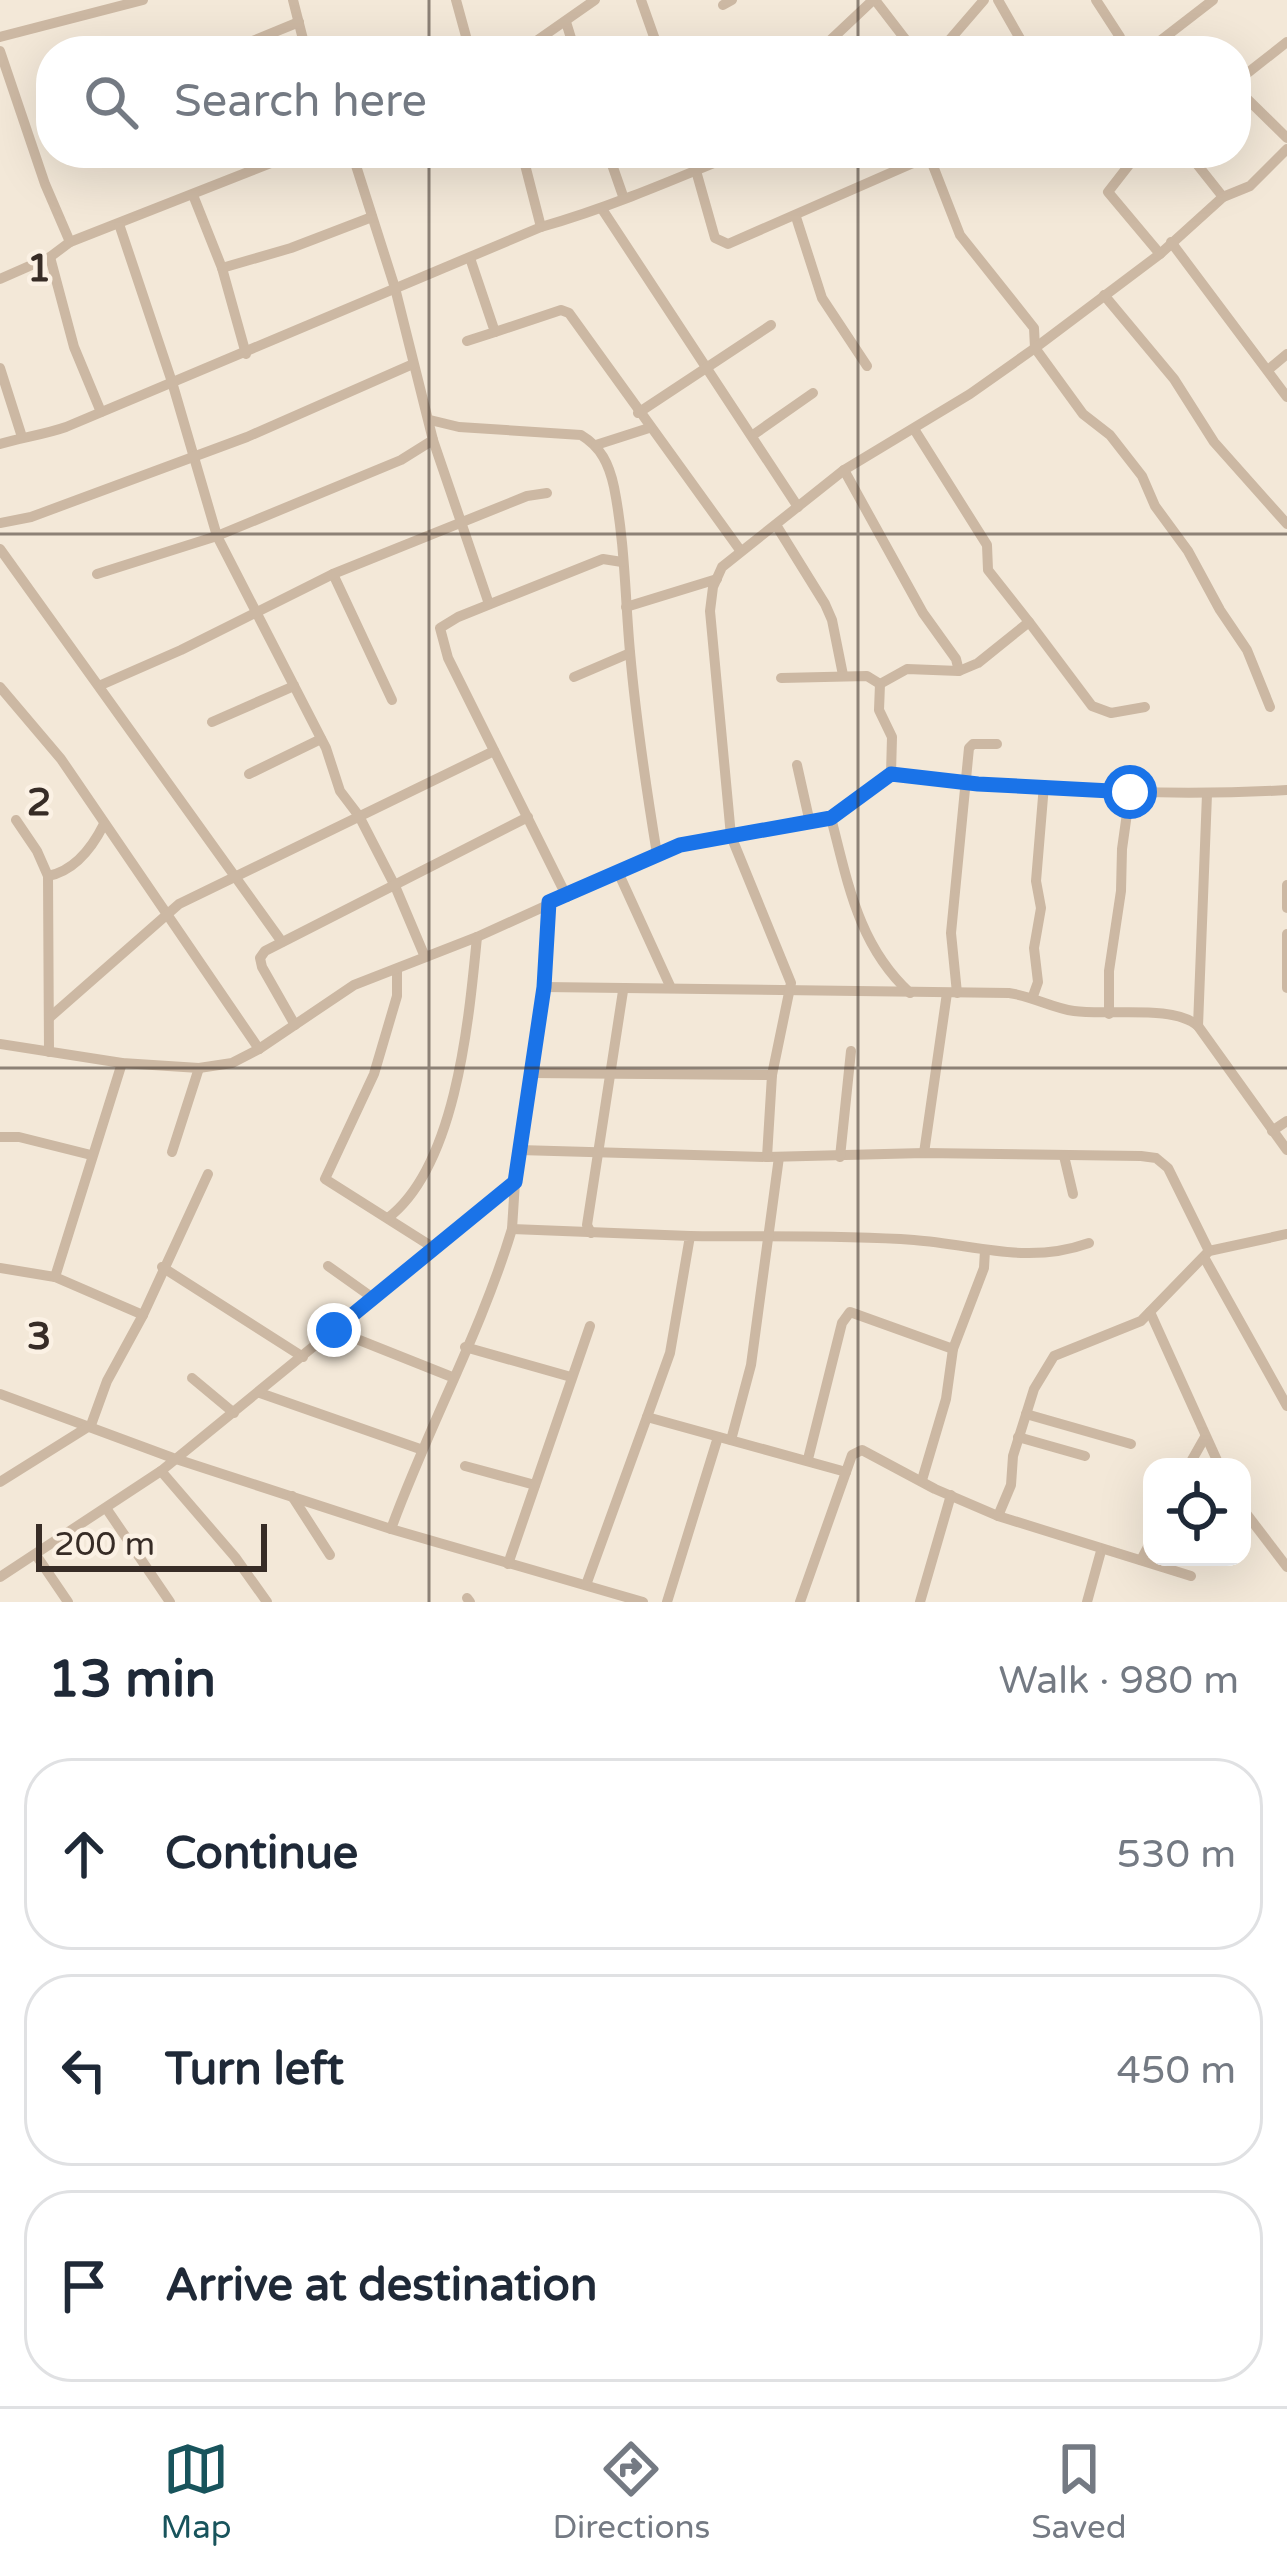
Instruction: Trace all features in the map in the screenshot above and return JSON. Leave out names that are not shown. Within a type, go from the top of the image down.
[{"type":"street","points":[[0,38],[143,0]]},
{"type":"street","points":[[293,0],[302,36]]},
{"type":"street","points":[[456,0],[466,36]]},
{"type":"street","points":[[545,36],[595,0]]},
{"type":"street","points":[[641,0],[654,36]]},
{"type":"street","points":[[835,36],[874,0],[902,36]]},
{"type":"street","points":[[953,36],[984,0]]},
{"type":"street","points":[[1096,0],[1119,36]]},
{"type":"street","points":[[1166,36],[1213,0]]},
{"type":"street","points":[[1002,2],[1019,36]]},
{"type":"street","points":[[265,36],[299,22]]},
{"type":"street","points":[[566,22],[570,36]]},
{"type":"street","points":[[1251,72],[1287,42]]},
{"type":"street","points":[[0,51],[36,157]]},
{"type":"street","points":[[1251,101],[1287,138]]},
{"type":"street","points":[[667,1602],[751,1365],[773,1157],[772,1075],[791,983],[731,836],[710,611],[717,579],[740,550],[844,470],[1035,348],[1160,254],[1223,197],[1250,186],[1287,149]]},
{"type":"street","points":[[40,168],[70,242]]},
{"type":"street","points":[[0,279],[50,257],[70,242],[259,168]]},
{"type":"street","points":[[357,168],[395,288],[420,401],[489,604]]},
{"type":"street","points":[[526,168],[541,227]]},
{"type":"street","points":[[613,168],[623,196]]},
{"type":"street","points":[[0,444],[37,438],[541,227],[602,209],[623,196],[701,168]]},
{"type":"street","points":[[696,170],[719,243],[796,217],[906,168]]},
{"type":"street","points":[[937,168],[960,235],[1034,328],[1035,348],[1089,422],[1110,435],[1142,476],[1155,506],[1247,650],[1270,707]]},
{"type":"street","points":[[1127,168],[1108,192],[1160,254]]},
{"type":"street","points":[[1200,168],[1223,197]]},
{"type":"street","points":[[193,195],[222,268],[246,354]]},
{"type":"street","points":[[602,209],[798,507]]},
{"type":"street","points":[[222,268],[372,217]]},
{"type":"street","points":[[796,217],[822,298],[867,366]]},
{"type":"street","points":[[118,224],[172,382],[217,536],[321,739],[340,791],[359,816],[395,886],[425,957]]},
{"type":"street","points":[[1171,242],[1287,397]]},
{"type":"street","points":[[50,257],[77,359],[101,412]]},
{"type":"street","points":[[470,258],[495,332]]},
{"type":"street","points":[[1104,295],[1174,379],[1214,442],[1287,524]]},
{"type":"street","points":[[467,341],[565,310],[740,550]]},
{"type":"street","points":[[638,413],[771,325]]},
{"type":"street","points":[[1268,370],[1287,354]]},
{"type":"street","points":[[0,523],[57,508],[247,436],[412,364]]},
{"type":"street","points":[[0,368],[22,437]]},
{"type":"street","points":[[753,435],[812,393]]},
{"type":"street","points":[[430,420],[476,429],[580,435],[596,445],[614,488],[637,731],[657,854]]},
{"type":"street","points":[[596,445],[649,428]]},
{"type":"street","points":[[914,429],[987,545],[988,569],[1092,706],[1111,712],[1145,707]]},
{"type":"street","points":[[98,574],[217,536],[401,460],[433,440]]},
{"type":"street","points":[[844,470],[959,671]]},
{"type":"street","points":[[101,685],[333,574],[461,521],[547,493]]},
{"type":"street","points":[[776,525],[832,620],[843,675]]},
{"type":"street","points":[[0,549],[282,942]]},
{"type":"street","points":[[567,897],[439,635],[445,623],[489,604],[603,559],[622,562]]},
{"type":"street","points":[[333,574],[392,700]]},
{"type":"street","points":[[626,607],[717,579]]},
{"type":"street","points":[[880,684],[907,669],[959,671],[978,663],[1029,622]]},
{"type":"street","points":[[574,677],[630,653]]},
{"type":"street","points":[[781,678],[810,681],[867,676],[880,684]]},
{"type":"street","points":[[880,684],[879,710],[892,736],[891,774]]},
{"type":"street","points":[[212,722],[294,686]]},
{"type":"street","points":[[0,687],[6,707],[61,759],[259,1049]]},
{"type":"street","points":[[249,774],[321,739]]},
{"type":"street","points":[[924,1154],[952,993],[951,932],[970,746],[998,744]]},
{"type":"street","points":[[50,1018],[179,904],[494,751]]},
{"type":"street","points":[[797,765],[810,823]]},
{"type":"street","points":[[0,1044],[122,1063],[199,1068],[232,1063],[354,985],[477,937],[680,845],[831,818],[891,774],[1130,792],[1287,790]]},
{"type":"street","points":[[1038,998],[1034,948],[1041,908],[1036,880],[1044,785]]},
{"type":"street","points":[[1109,1014],[1109,971],[1130,792]]},
{"type":"street","points":[[1198,1026],[1208,794]]},
{"type":"street","points":[[295,1024],[260,958],[265,950],[528,817]]},
{"type":"street","points":[[831,818],[863,932],[887,972],[910,993]]},
{"type":"street","points":[[16,820],[47,876],[49,1052]]},
{"type":"street","points":[[47,876],[81,858],[104,824]]},
{"type":"street","points":[[618,872],[671,988]]},
{"type":"street","points":[[1287,886],[1287,908]]},
{"type":"street","points":[[391,1529],[420,1449],[496,1280],[512,1229],[544,987],[549,902]]},
{"type":"street","points":[[1287,934],[1287,988]]},
{"type":"street","points":[[388,1218],[426,1171],[455,1088],[468,1035],[477,937]]},
{"type":"street","points":[[398,969],[397,996],[374,1074],[325,1174],[328,1183],[434,1247]]},
{"type":"street","points":[[544,987],[952,993],[1038,998],[1070,1011],[1183,1015],[1198,1026],[1287,1150]]},
{"type":"street","points":[[591,1233],[587,1225],[623,991]]},
{"type":"street","points":[[840,1157],[851,1051]]},
{"type":"street","points":[[55,1277],[122,1063]]},
{"type":"street","points":[[172,1153],[199,1068]]},
{"type":"street","points":[[530,1073],[772,1075]]},
{"type":"street","points":[[1271,1131],[1287,1121]]},
{"type":"street","points":[[0,1137],[91,1155]]},
{"type":"street","points":[[519,1150],[773,1157],[1141,1156],[1164,1162],[1287,1406]]},
{"type":"street","points":[[1064,1156],[1073,1194]]},
{"type":"street","points":[[0,1482],[91,1425],[107,1381],[208,1174]]},
{"type":"street","points":[[0,1577],[161,1471],[515,1182]]},
{"type":"street","points":[[512,1229],[915,1240],[1037,1256],[1089,1243]]},
{"type":"street","points":[[998,1516],[1011,1486],[1026,1414],[1040,1376],[1054,1356],[1128,1328],[1207,1255],[1287,1234]]},
{"type":"street","points":[[581,1602],[670,1353],[690,1235]]},
{"type":"street","points":[[922,1480],[946,1400],[953,1349],[984,1268],[985,1250]]},
{"type":"street","points":[[328,1266],[373,1298]]},
{"type":"street","points":[[162,1267],[303,1357]]},
{"type":"street","points":[[0,1268],[55,1277],[143,1315]]},
{"type":"street","points":[[808,1459],[842,1323],[850,1312],[953,1349]]},
{"type":"street","points":[[1150,1312],[1216,1458]]},
{"type":"street","points":[[508,1564],[590,1326]]},
{"type":"street","points":[[334,1330],[452,1377]]},
{"type":"street","points":[[465,1347],[572,1377]]},
{"type":"street","points":[[192,1378],[234,1413]]},
{"type":"street","points":[[260,1393],[420,1449]]},
{"type":"street","points":[[0,1394],[173,1458],[391,1529],[643,1602]]},
{"type":"street","points":[[1026,1414],[1131,1444]]},
{"type":"street","points":[[647,1417],[846,1472]]},
{"type":"street","points":[[1018,1437],[1085,1456]]},
{"type":"street","points":[[1193,1458],[1205,1437]]},
{"type":"street","points":[[800,1602],[852,1455],[862,1450],[998,1516],[1191,1576]]},
{"type":"street","points":[[465,1466],[535,1486]]},
{"type":"street","points":[[161,1471],[268,1602]]},
{"type":"street","points":[[920,1602],[951,1495]]},
{"type":"street","points":[[292,1496],[330,1555]]},
{"type":"street","points":[[106,1508],[170,1602]]},
{"type":"street","points":[[1251,1520],[1287,1567]]},
{"type":"street","points":[[1088,1602],[1101,1551]]},
{"type":"street","points":[[36,1556],[68,1602]]},
{"type":"street","points":[[1141,1560],[1143,1556]]},
{"type":"route","points":[[334,1330],[515,1182],[544,987],[549,902],[680,845],[831,818],[891,774],[1130,792]]}]
